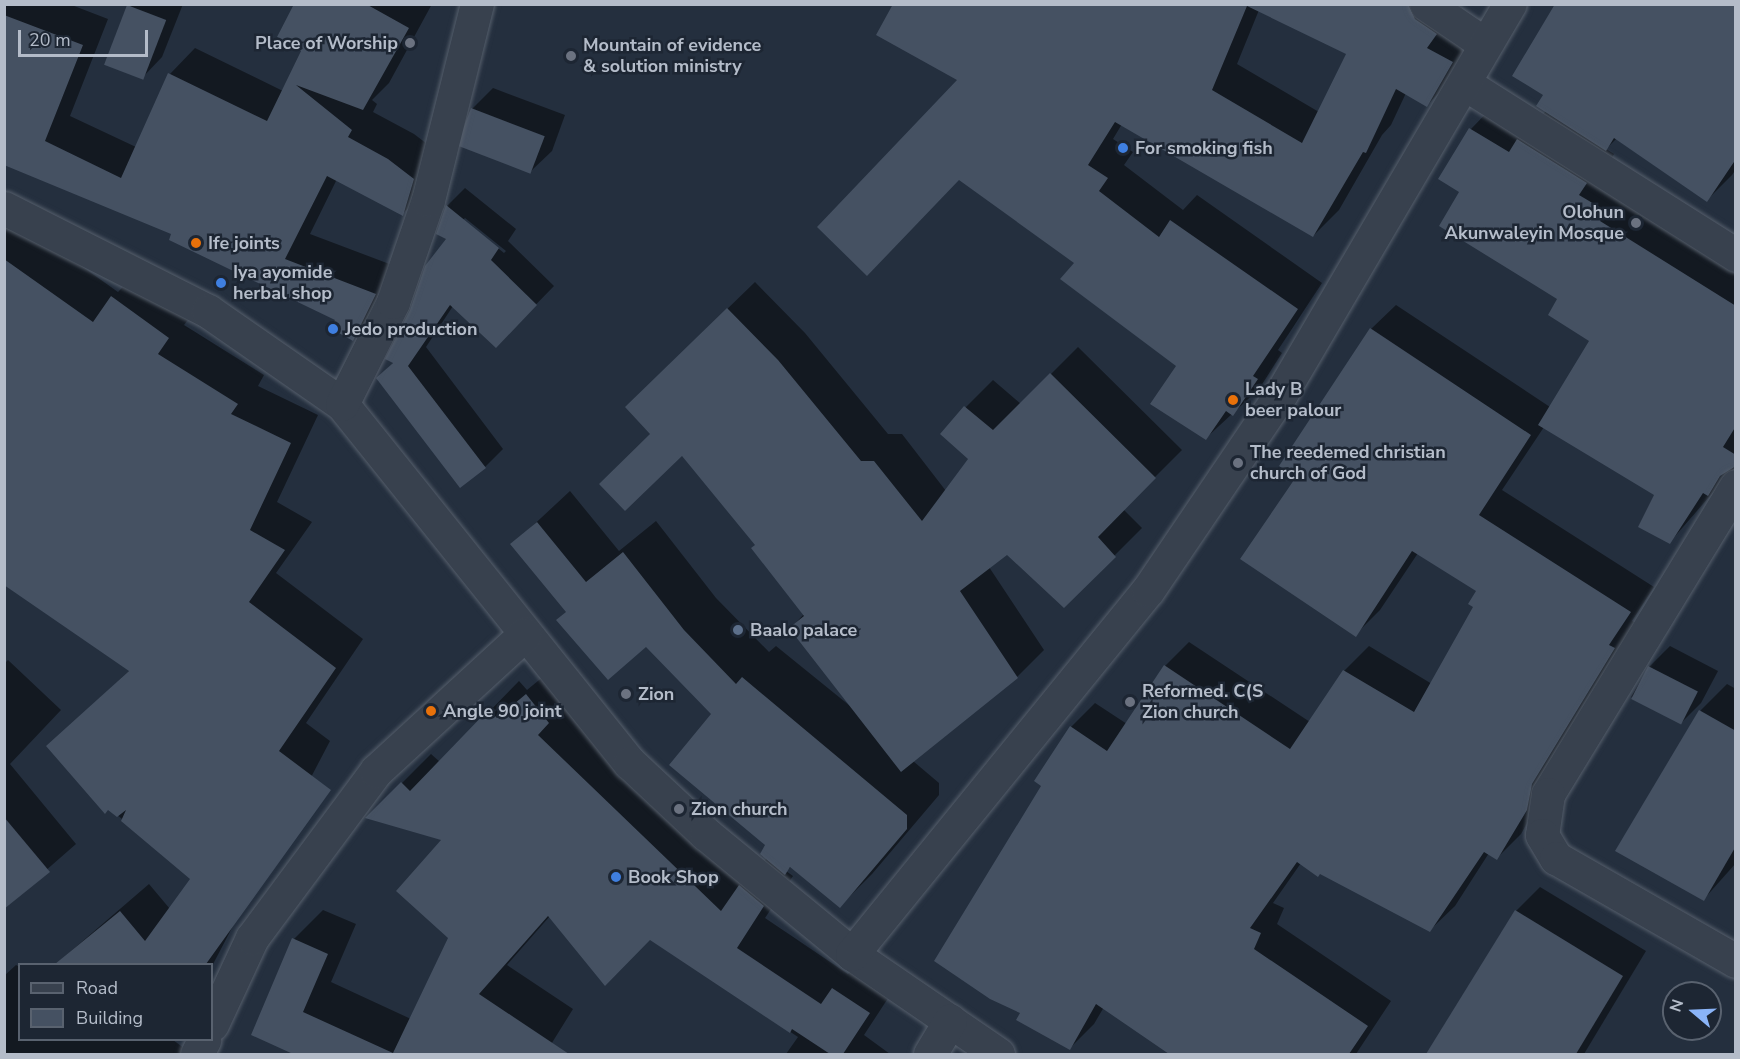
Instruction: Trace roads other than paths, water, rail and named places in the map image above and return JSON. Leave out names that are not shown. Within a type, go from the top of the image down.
[{"type":"street","points":[[342,404],[393,302],[425,210],[477,4]]},
{"type":"street","points":[[1426,4],[1485,44]]},
{"type":"street","points":[[852,954],[1148,590],[1282,392],[1510,4]]},
{"type":"street","points":[[1464,83],[1736,255]]},
{"type":"street","points":[[4,208],[208,311],[342,404],[630,763],[706,834],[852,954],[998,1054]]},
{"type":"street","points":[[1736,486],[1548,794],[1542,835],[1556,858],[1736,961]]},
{"type":"street","points":[[213,1022],[252,938],[376,771],[525,634]]},
{"type":"street","points":[[930,1054],[950,1022]]},
{"type":"place","name":"Place of Worship","points":[[410,43]]},
{"type":"place","name":"Mountain of evidence & solution ministry","points":[[571,56]]},
{"type":"place","name":"For smoking fish","points":[[1123,148]]},
{"type":"place","name":"Olohun Akunwaleyin Mosque","points":[[1636,223]]},
{"type":"place","name":"Ife joints","points":[[196,243]]},
{"type":"place","name":"Iya ayomide herbal shop","points":[[221,283]]},
{"type":"place","name":"Jedo production","points":[[333,329]]},
{"type":"place","name":"Lady B beer palour","points":[[1233,400]]},
{"type":"place","name":"The reedemed christian church of God","points":[[1238,463]]},
{"type":"place","name":"Baalo palace","points":[[738,630]]},
{"type":"place","name":"Zion","points":[[626,694]]},
{"type":"place","name":"Reformed. C(S Zion church","points":[[1130,702]]},
{"type":"place","name":"Angle 90 joint","points":[[431,711]]},
{"type":"place","name":"Zion church","points":[[679,809]]},
{"type":"place","name":"Book Shop","points":[[616,877]]}]
